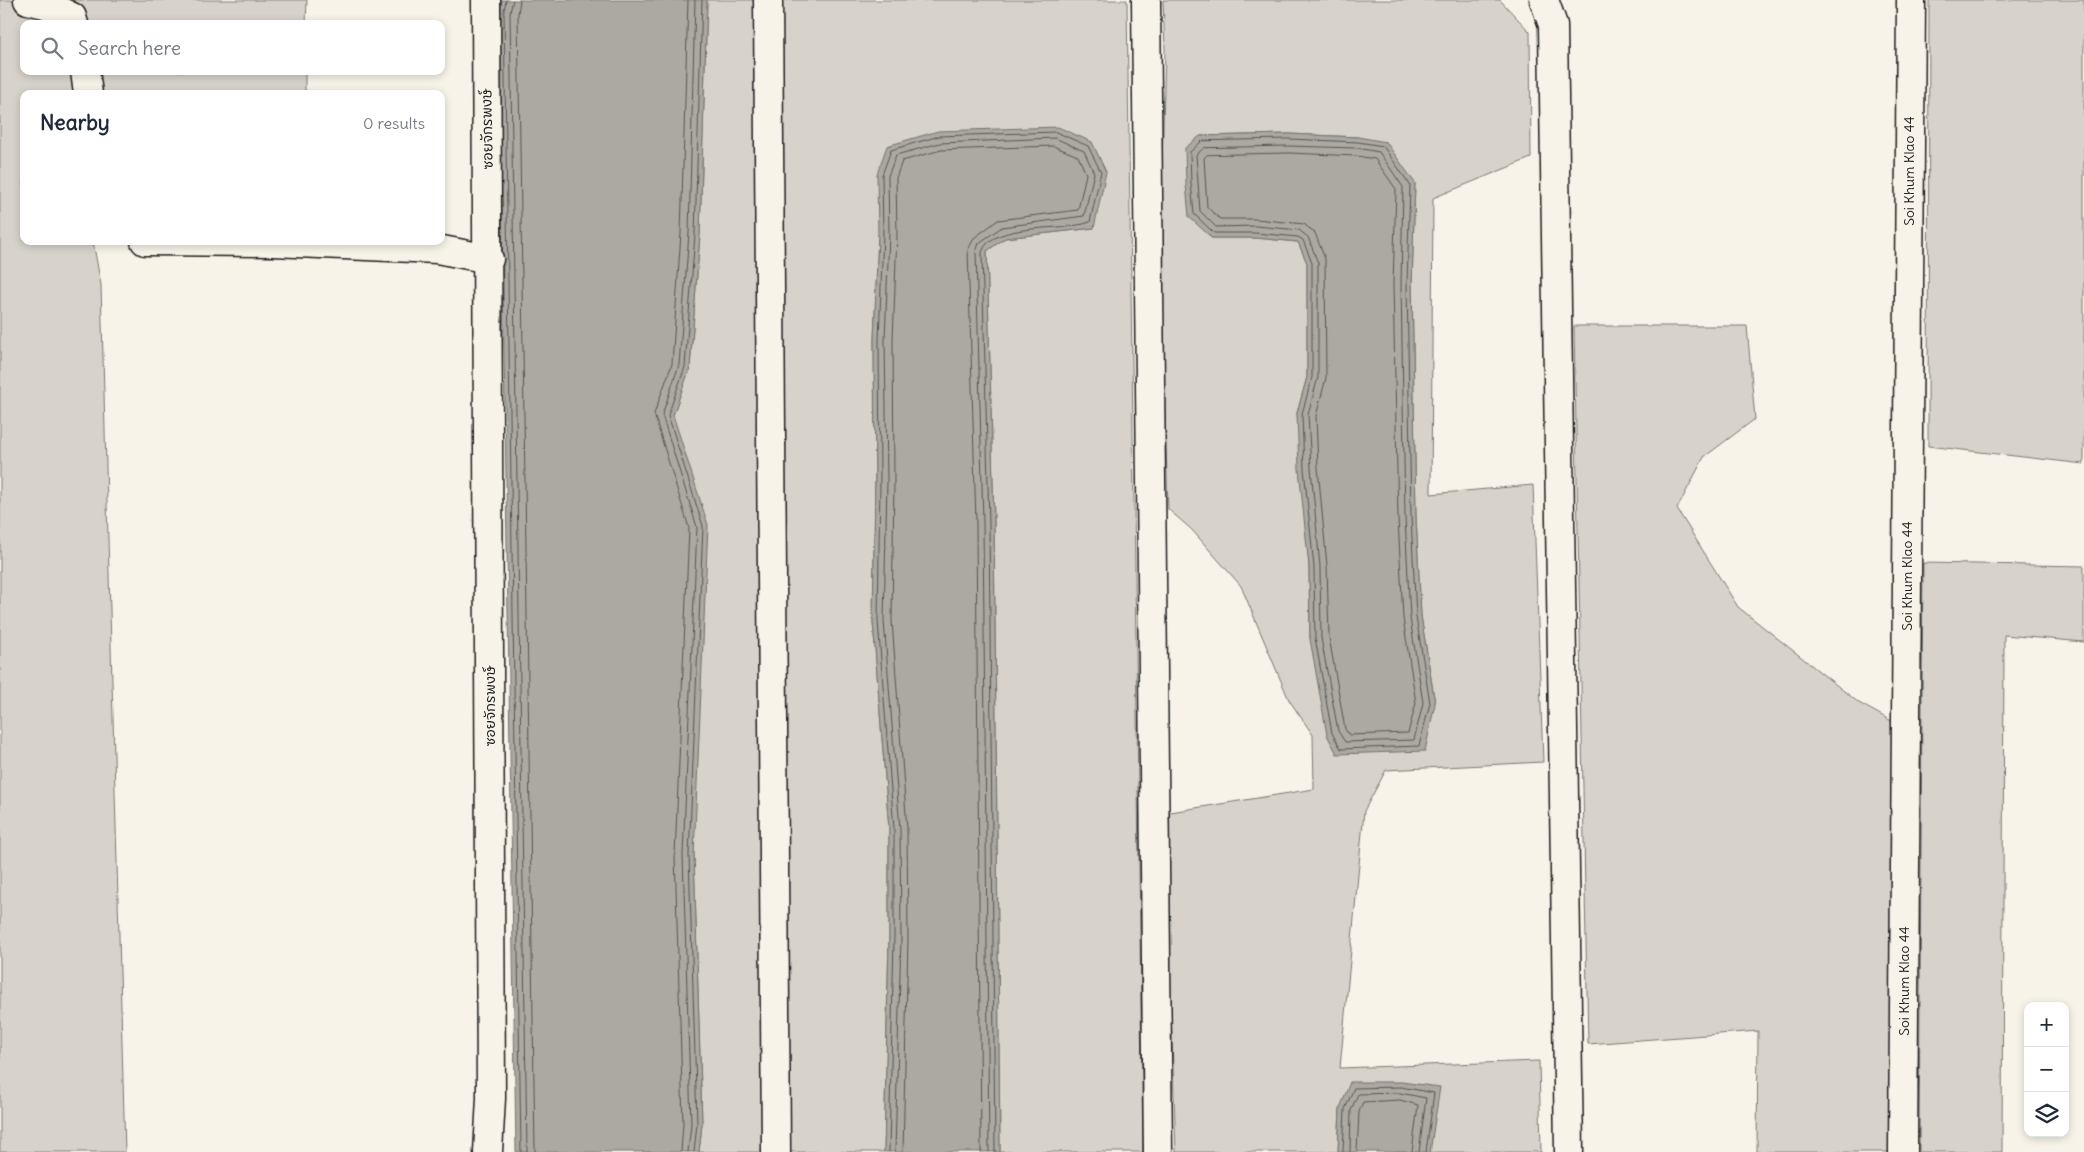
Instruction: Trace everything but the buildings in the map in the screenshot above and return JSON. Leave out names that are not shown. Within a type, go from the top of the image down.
[{"type":"street","points":[[28,0],[45,4],[72,17],[73,20]]},
{"type":"street","name":"ซอยจักรพงษ์","points":[[486,0],[489,259],[491,1098],[488,1152]]},
{"type":"street","points":[[768,0],[776,1152]]},
{"type":"street","points":[[1146,0],[1158,1152]]},
{"type":"street","points":[[1544,0],[1553,25],[1569,1152]]},
{"type":"street","name":"Soi Khum Klao 44","points":[[1903,1152],[1910,0]]},
{"type":"street","points":[[86,75],[87,90]]},
{"type":"street","points":[[343,245],[437,249],[489,259]]},
{"type":"shaded area","points":[[0,0],[307,0],[306,20],[20,20],[20,75],[305,75],[305,90],[20,90],[20,245],[94,245],[101,285],[125,1152],[0,1152]]},
{"type":"shaded area","points":[[707,0],[1127,0],[1143,1152],[1000,1152],[994,523],[987,251],[1005,238],[1094,228],[878,234],[874,340],[873,622],[889,829],[889,938],[884,1152],[699,1152],[702,1124],[694,855],[673,415],[690,368],[700,234]]},
{"type":"shaded area","points":[[1163,0],[1500,0],[1530,32],[1531,158],[1433,198],[1431,494],[1533,485],[1543,762],[1386,770],[1364,811],[1340,1068],[1539,1061],[1541,1152],[1430,1152],[1431,1147],[1340,1108],[1338,1152],[1176,1152],[1164,813],[1314,789],[1313,735],[1289,700],[1241,586],[1192,530],[1168,509],[1160,247],[1165,49]],"holes":[[[1289,134],[1358,137],[1415,183],[1412,284],[1416,517],[1421,616],[1435,703],[1310,639],[1309,567],[1297,413],[1307,377],[1307,263],[1298,242],[1255,238],[1211,238],[1185,148],[1201,136]]]},
{"type":"shaded area","points":[[1929,0],[2084,0],[2084,464],[1928,446]]},
{"type":"shaded area","points":[[1574,326],[1747,326],[1755,419],[1704,457],[1677,509],[1738,607],[1859,703],[1895,723],[1894,1152],[1757,1152],[1758,1031],[1588,1044]]},
{"type":"shaded area","points":[[1923,563],[2084,566],[2084,642],[2004,635],[2002,1152],[1919,1152]]},
{"type":"water","points":[[502,0],[707,0],[700,234],[690,368],[673,415],[708,525],[694,855],[702,1124],[699,1152],[516,1152],[499,10]]},
{"type":"water","points":[[1058,127],[1092,142],[1106,172],[1094,228],[1005,238],[987,251],[994,523],[1000,1152],[884,1152],[889,938],[889,829],[873,622],[874,340],[878,234],[877,174],[887,146],[938,131]]},
{"type":"water","points":[[1289,134],[1358,137],[1386,142],[1415,183],[1412,284],[1416,517],[1421,616],[1435,704],[1425,751],[1337,754],[1327,735],[1310,639],[1309,567],[1299,469],[1297,413],[1307,377],[1307,263],[1298,242],[1255,238],[1212,238],[1189,217],[1185,148],[1200,136]]},
{"type":"water","points":[[1350,1082],[1401,1082],[1440,1087],[1430,1152],[1338,1152],[1340,1108]]}]
